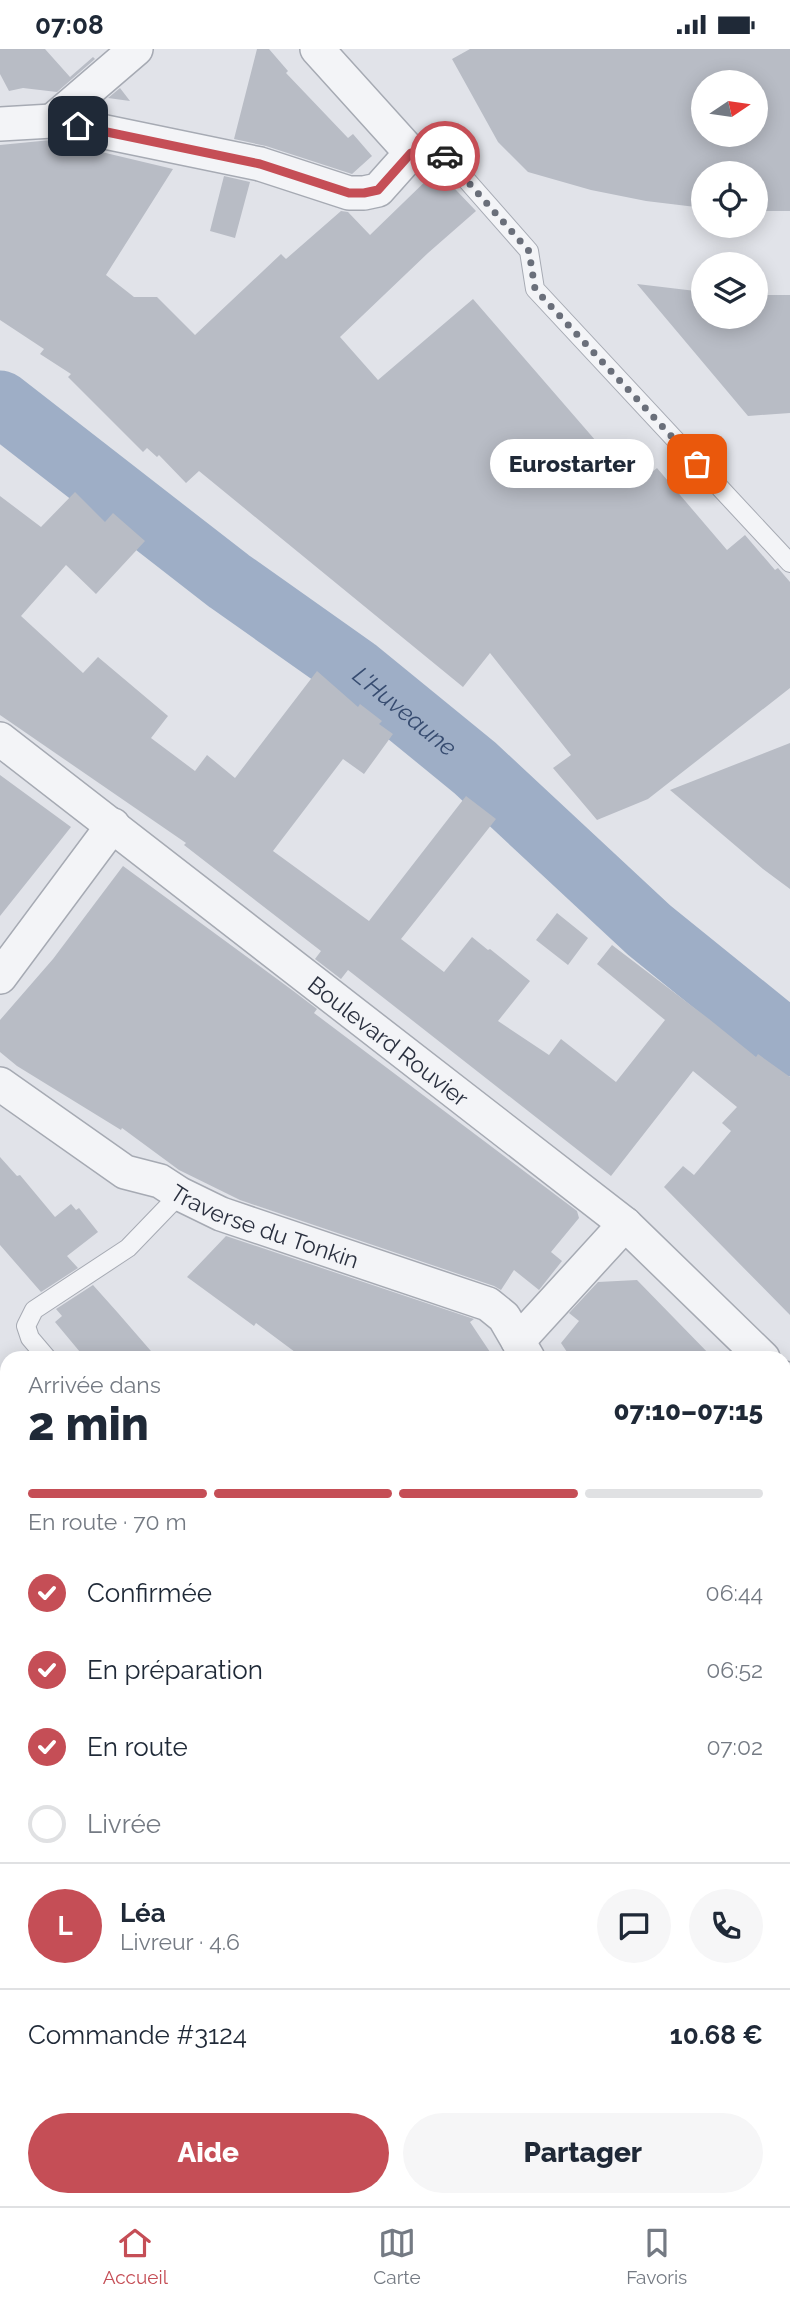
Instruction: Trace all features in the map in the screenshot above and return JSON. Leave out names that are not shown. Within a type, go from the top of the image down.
[{"type":"street","points":[[52,121],[136,49]]},
{"type":"street","points":[[0,124],[52,121],[260,164],[349,193],[378,190],[411,153],[317,49]]},
{"type":"street","name":"Boulevard Rouvier","points":[[0,739],[625,1224],[756,1351]]},
{"type":"street","points":[[0,977],[113,825]]},
{"type":"street","name":"Traverse du Tonkin","points":[[0,1084],[125,1172],[160,1181],[221,1214],[488,1304],[504,1317],[523,1349]]},
{"type":"street","points":[[523,1349],[625,1224]]},
{"type":"lane","points":[[411,153],[436,151],[448,159],[529,251],[535,289],[790,563]]},
{"type":"lane","points":[[41,1351],[30,1338],[26,1326],[34,1310],[128,1248],[180,1194]]},
{"type":"building","points":[[0,49],[45,49],[70,77],[93,57],[95,59],[57,92],[23,88],[9,91],[0,74]]},
{"type":"building","points":[[257,49],[269,49],[288,71],[286,73],[348,138],[353,134],[372,156],[352,174],[266,146],[234,139]]},
{"type":"building","points":[[470,49],[790,49],[790,211],[768,211],[768,161],[691,161],[691,206],[591,190],[528,172],[498,142],[452,59]]},
{"type":"building","points":[[120,88],[130,101],[108,98]]},
{"type":"building","points":[[51,140],[173,169],[106,275],[134,297],[157,297],[195,335],[281,254],[286,259],[341,211],[348,212],[370,235],[437,170],[476,211],[340,337],[378,380],[473,299],[635,486],[657,468],[727,550],[745,535],[775,570],[778,568],[790,582],[790,688],[648,799],[597,820],[553,768],[571,755],[490,653],[463,687],[199,471],[186,483],[159,455],[157,457],[147,448],[143,452],[68,377],[71,374],[40,354],[44,349],[0,320],[0,145]]},
{"type":"building","points":[[224,176],[250,182],[235,238],[210,231]]},
{"type":"building","points":[[637,284],[691,290],[691,329],[768,329],[768,295],[790,295],[790,413],[748,416]]},
{"type":"building","points":[[75,492],[105,522],[113,513],[145,541],[96,594],[66,565],[21,616],[83,673],[98,657],[168,716],[151,738],[195,771],[207,755],[235,778],[317,671],[358,707],[360,704],[382,721],[379,724],[393,734],[364,774],[343,759],[273,851],[369,921],[466,796],[496,819],[401,939],[444,972],[472,937],[530,981],[498,1021],[549,1055],[561,1039],[616,1082],[665,1020],[597,964],[612,945],[756,1057],[758,1054],[790,1077],[790,1315],[664,1187],[683,1166],[694,1175],[731,1131],[722,1123],[737,1107],[693,1071],[611,1176],[348,970],[341,979],[315,959],[321,951],[184,845],[186,843],[0,715],[0,496],[41,527]]},
{"type":"building","points":[[790,743],[790,889],[670,790]]},
{"type":"building","points":[[0,775],[71,827],[0,916]]},
{"type":"building","points":[[123,866],[292,990],[317,1009],[314,1013],[577,1211],[579,1218],[551,1252],[562,1261],[539,1290],[514,1270],[501,1290],[240,1200],[179,1170],[122,1128],[121,1130],[17,1066],[0,1052],[0,1020],[53,959]]},
{"type":"building","points":[[557,913],[588,938],[568,965],[536,940]]},
{"type":"building","points":[[0,1157],[17,1176],[20,1175],[55,1217],[71,1204],[76,1210],[79,1208],[98,1232],[67,1256],[78,1268],[41,1292],[0,1245]]},
{"type":"building","points":[[226,1236],[474,1319],[470,1322],[489,1351],[294,1351],[187,1277]]},
{"type":"building","points":[[637,1280],[706,1351],[566,1351],[561,1343],[579,1321],[569,1313],[598,1282]]},
{"type":"building","points":[[93,1285],[151,1351],[79,1351],[55,1322],[62,1316],[56,1309]]},
{"type":"waterway","name":"L'Huveaune","points":[[0,403],[229,581],[355,670],[475,768],[649,930],[790,1044]]},
{"type":"way so far","points":[[445,156],[529,251],[535,289],[697,464]]},
{"type":"place","name":"Eurostarter","points":[[697,464]]},
{"type":"route","points":[[78,126],[260,164],[349,193],[378,190],[411,153],[436,151],[445,156]]}]
